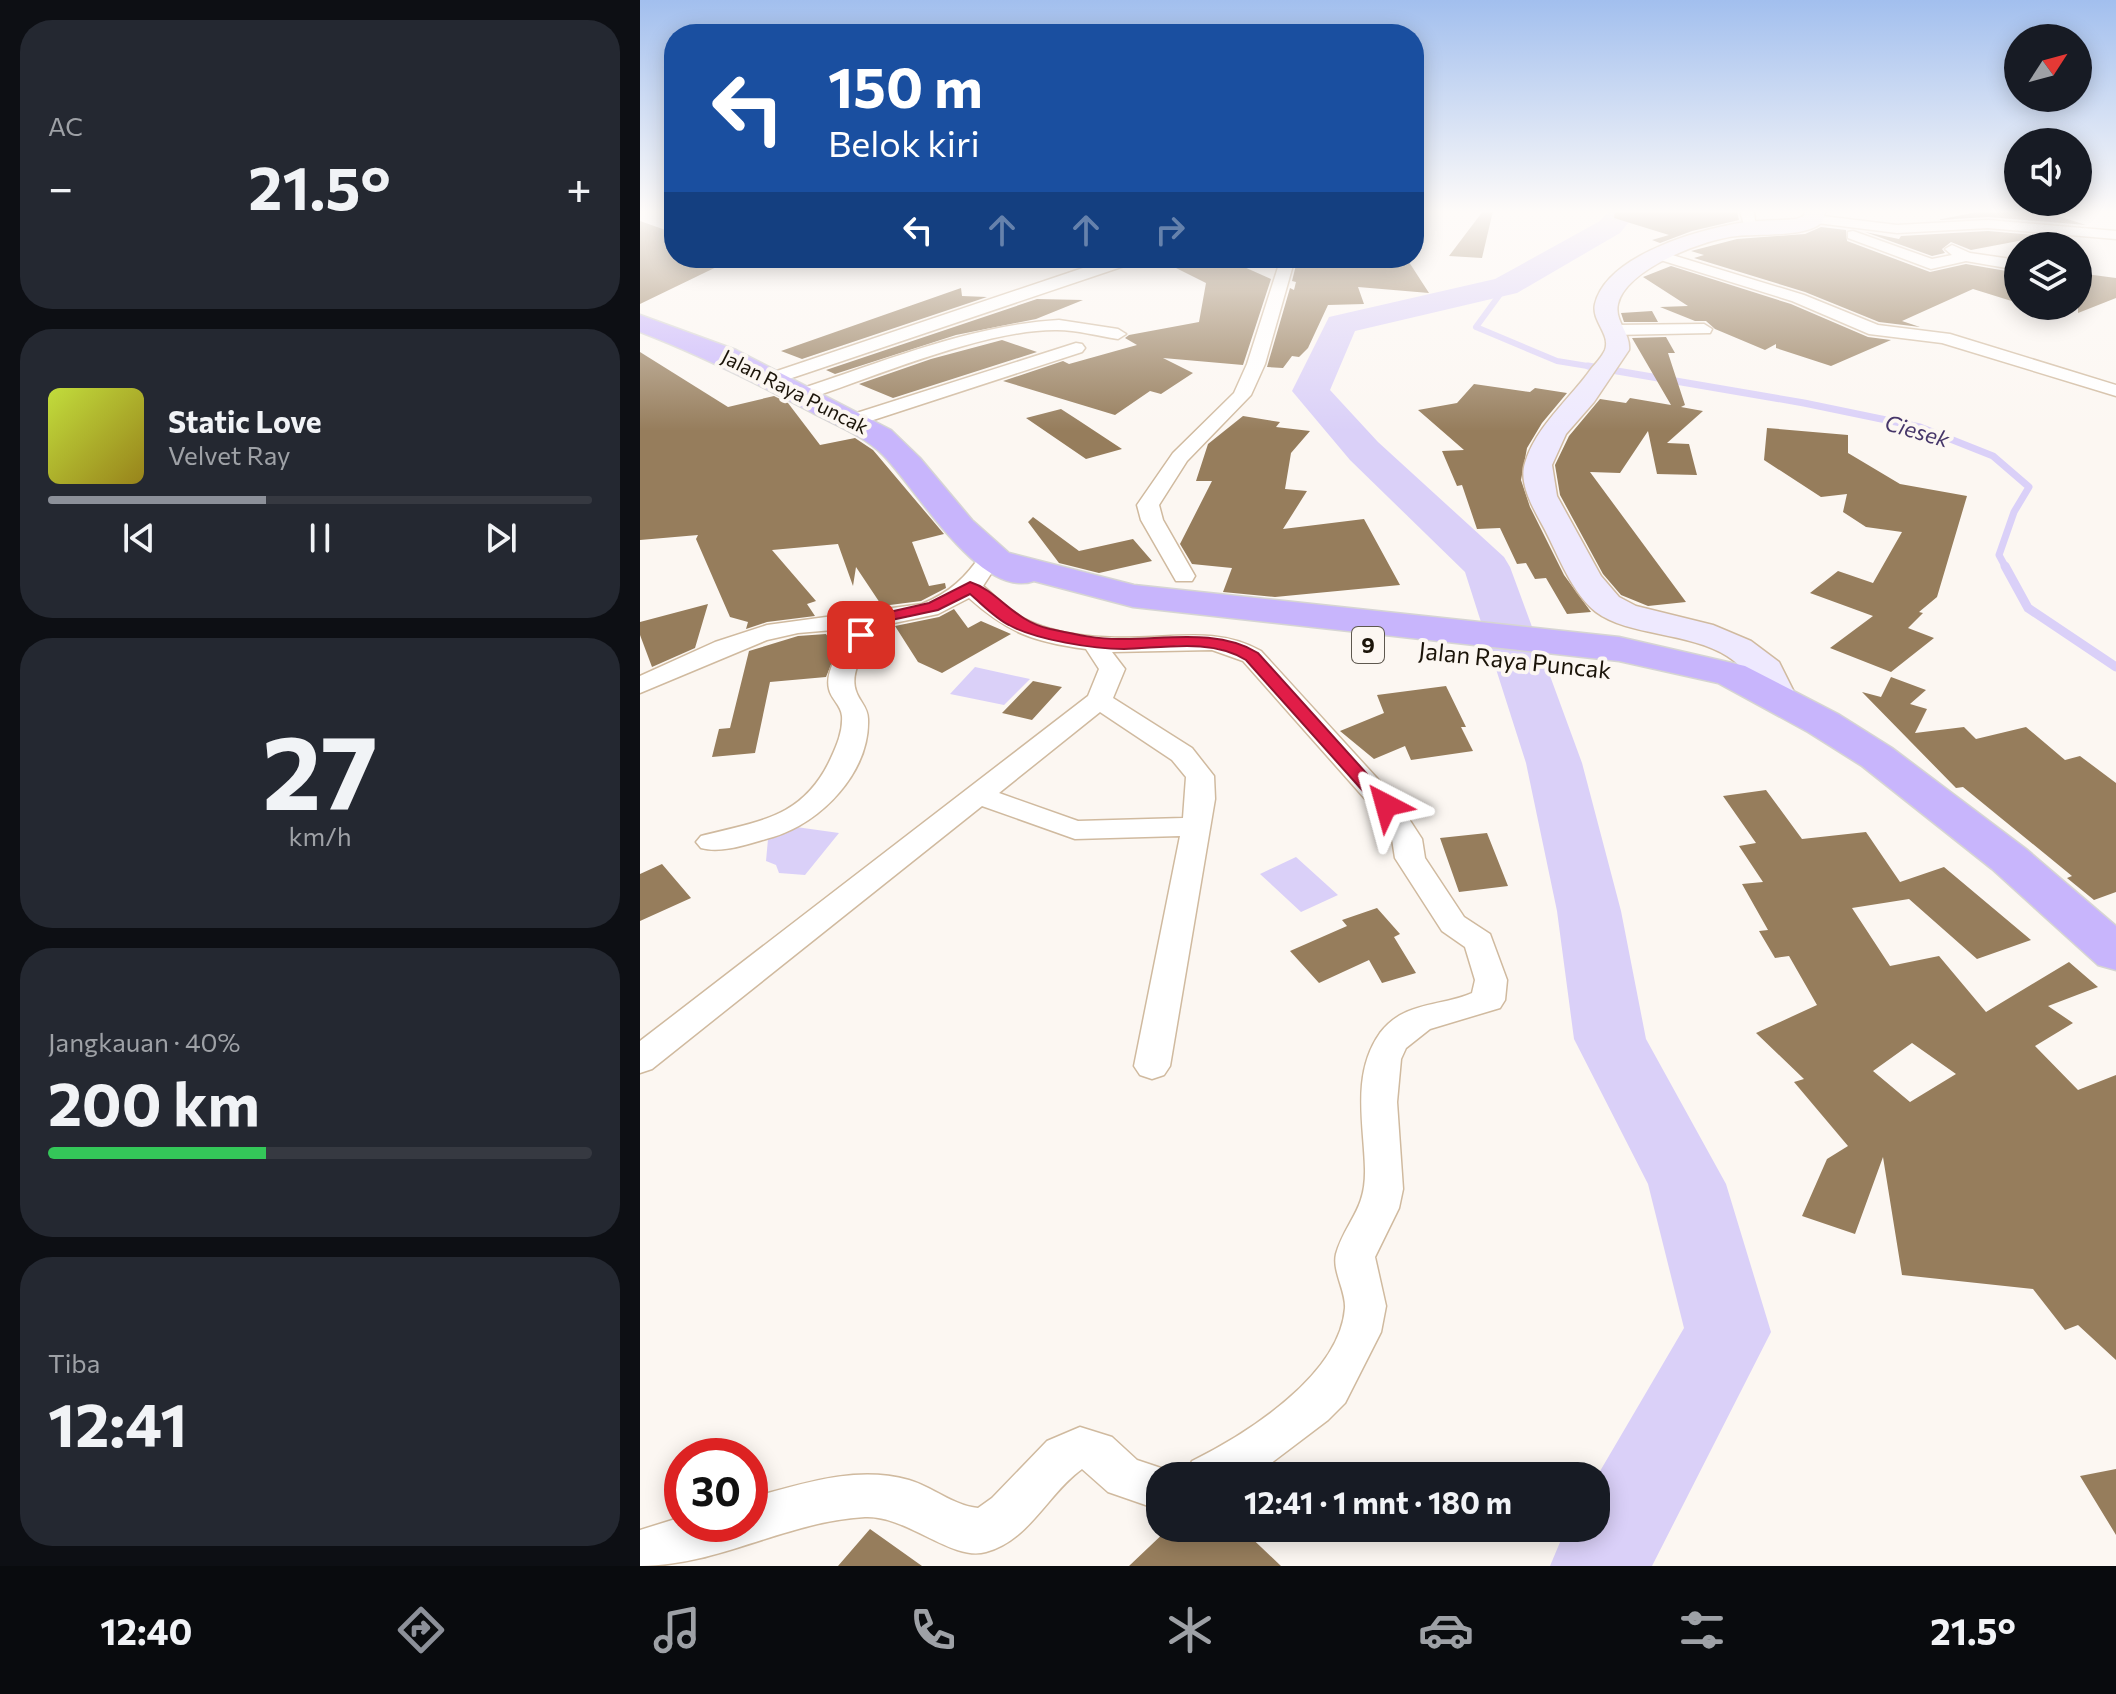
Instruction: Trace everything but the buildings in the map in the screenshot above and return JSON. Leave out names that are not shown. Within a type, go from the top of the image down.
[{"type":"highway","name":"Jalan Raya Puncak","points":[[640,323],[693,341],[771,379],[798,396],[854,420],[897,450],[962,529],[1009,565],[1088,604],[1184,624],[1748,688],[1877,757],[2009,859],[2109,943]]},
{"type":"main road","points":[[1618,284],[1612,291],[1606,311],[1613,343],[1585,396],[1560,422],[1548,440],[1538,465],[1542,496],[1593,589],[1607,604],[1625,614],[1701,632],[1739,648],[1766,670],[1748,688]]},
{"type":"street","points":[[771,379],[1050,284]]},
{"type":"street","points":[[1184,576],[1152,520],[1148,505],[1184,452],[1242,395],[1256,364],[1280,284]]},
{"type":"street","points":[[1753,284],[1798,298],[1875,330],[1944,338],[2116,391]]},
{"type":"street","points":[[798,396],[957,344],[1024,327],[1059,325],[1118,334]]},
{"type":"street","points":[[1613,343],[1704,329]]},
{"type":"street","points":[[854,420],[1076,348]]},
{"type":"street","points":[[640,685],[732,643],[766,633],[877,619],[933,607],[949,601],[1009,565]]},
{"type":"street","points":[[970,587],[1004,615],[1025,627],[1093,642],[1139,645],[1206,642],[1237,647],[1252,656],[1386,805],[1407,839],[1410,858],[1453,924],[1479,942],[1491,980],[1488,1000],[1469,1008],[1425,1014],[1398,1034],[1390,1047],[1379,1088],[1384,1188],[1376,1219],[1355,1257],[1366,1306],[1360,1332],[1330,1389],[1313,1406],[1236,1462]]},
{"type":"street","points":[[711,842],[786,823],[820,800],[840,767],[854,731],[854,708],[844,692],[843,680],[853,647],[877,619]]},
{"type":"street","points":[[640,1060],[1099,700],[1112,669],[1093,642]]},
{"type":"street","points":[[1099,700],[1182,754],[1200,776],[1201,799],[1152,1066]]},
{"type":"street","points":[[978,795],[1075,830],[1194,827]]},
{"type":"street","points":[[768,1515],[819,1501],[868,1495],[909,1502],[959,1528],[983,1531],[1008,1514],[1063,1456],[1080,1448],[1096,1452],[1124,1477],[1146,1484]]},
{"type":"street","points":[[640,1553],[676,1542]]},
{"type":"shaded area","points":[[975,667],[1030,679],[1004,705],[950,694]]},
{"type":"shaded area","points":[[789,826],[839,833],[805,875],[779,873],[776,865],[766,861],[768,839]]},
{"type":"shaded area","points":[[1296,857],[1338,895],[1301,912],[1260,874]]},
{"type":"waterway","points":[[1509,284],[1341,324],[1311,391],[1364,451],[1487,567],[1554,763],[1589,911],[1610,1039],[1687,1184],[1728,1332],[1599,1566]]},
{"type":"waterway","points":[[1506,286],[1476,327],[1557,361],[1593,367]]},
{"type":"waterway","name":"Ciesek","points":[[1588,366],[1593,367]]},
{"type":"waterway","name":"Ciesek","points":[[1593,367],[1600,368]]},
{"type":"waterway","name":"Ciesek","points":[[1593,367],[1804,403],[1920,427],[1993,456],[2029,487],[2014,512],[1999,555],[2006,568]]},
{"type":"waterway","name":"Ciesek","points":[[2005,566],[2028,608],[2116,667]]},
{"type":"route","points":[[861,635],[877,619],[933,607],[970,587],[1014,622],[1044,633],[1120,644],[1206,642],[1237,647],[1252,656],[1386,805]]}]
